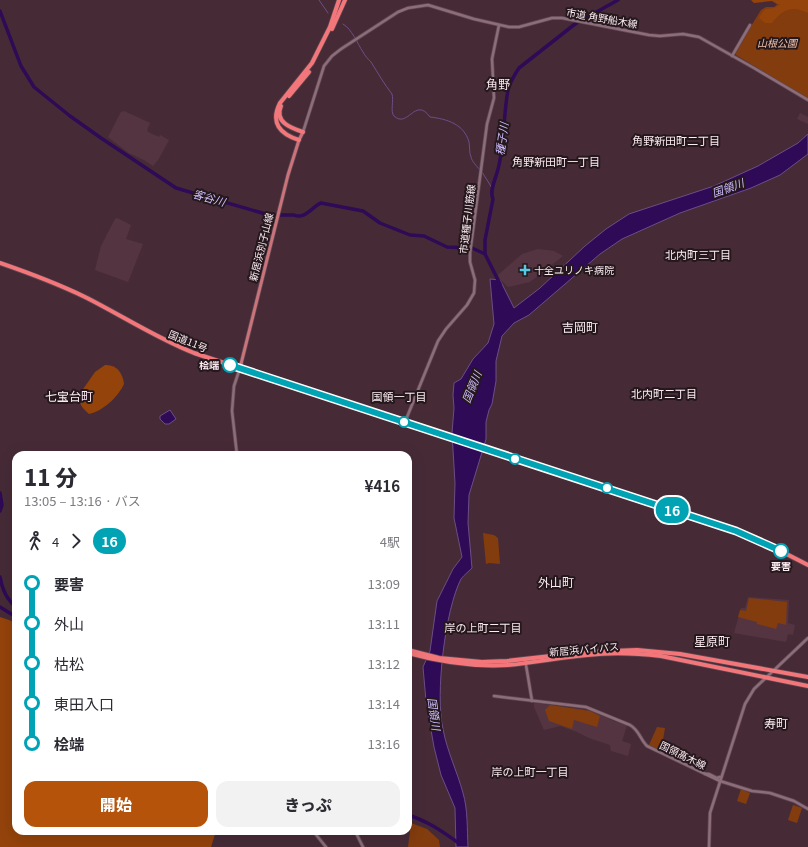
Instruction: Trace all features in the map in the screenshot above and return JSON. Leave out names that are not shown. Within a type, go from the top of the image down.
[{"type":"highway","points":[[330,26],[336,0]]},
{"type":"highway","points":[[299,140],[282,131],[277,122],[277,109],[280,103],[312,63],[330,26],[339,0]]},
{"type":"highway","points":[[303,132],[284,124],[280,116],[280,109],[282,104],[310,70],[346,0]]},
{"type":"highway","name":"国道11号","points":[[0,263],[38,276],[86,298],[181,348],[736,531],[765,543],[808,565]]},
{"type":"highway","name":"新居浜バイパス","points":[[526,661],[587,652],[637,650],[680,654],[808,677]]},
{"type":"highway","name":"新居浜バイパス","points":[[412,652],[419,655]]},
{"type":"highway","name":"新居浜バイパス","points":[[412,654],[482,665],[587,655],[636,654],[661,656],[808,686]]},
{"type":"main road","name":"新居浜別子山線","points":[[240,368],[276,220],[299,140],[303,132]]},
{"type":"street","name":"市道 角野船木線","points":[[303,132],[324,66],[332,56],[355,39],[398,12],[408,8],[428,5],[499,25],[519,27],[552,18],[588,23],[649,35],[691,35],[706,40],[808,100]]},
{"type":"street","name":"市道種子川筋線","points":[[404,422],[438,341],[446,328],[467,305],[474,293],[475,280],[470,262],[470,253],[487,124],[494,98],[492,58],[499,25]]},
{"type":"street","points":[[732,56],[750,25]]},
{"type":"street","points":[[237,451],[232,411],[234,386],[240,368]]},
{"type":"street","points":[[709,847],[710,813],[745,704],[754,689],[808,638]]},
{"type":"street","points":[[526,661],[532,700]]},
{"type":"street","name":"国領高木線","points":[[494,696],[586,707],[630,725],[637,729],[641,739],[647,746],[720,782],[752,791],[770,793],[794,801],[808,809]]},
{"type":"street","points":[[704,774],[709,774],[718,778],[722,776]]},
{"type":"street","points":[[316,835],[326,847]]},
{"type":"street","points":[[357,835],[363,847]]},
{"type":"shaded area","points":[[751,0],[808,0],[808,13],[797,9],[792,9],[780,14],[772,23],[765,23],[759,18],[764,10],[776,7],[780,4],[772,1],[754,3]]},
{"type":"shaded area","points":[[124,111],[150,123],[147,130],[148,132],[159,137],[160,135],[169,140],[153,166],[129,153],[108,137],[121,112]]},
{"type":"shaded area","points":[[800,113],[808,117],[808,124],[797,119]]},
{"type":"shaded area","points":[[117,218],[131,225],[126,239],[143,244],[128,282],[95,270],[101,246],[115,219]]},
{"type":"shaded area","name":"十全ユリノキ病院","points":[[538,249],[554,251],[563,256],[530,282],[508,287],[499,278],[498,275],[522,254]]},
{"type":"shaded area","points":[[105,365],[112,366],[118,370],[122,376],[124,384],[110,403],[100,410],[89,414],[81,406],[79,395],[95,372]]},
{"type":"shaded area","points":[[748,597],[789,600],[788,623],[795,625],[793,635],[788,634],[786,642],[734,633],[741,608],[745,608]]},
{"type":"shaded area","points":[[0,617],[12,621],[12,835],[215,835],[211,847],[0,847]]},
{"type":"shaded area","points":[[534,703],[590,710],[627,725],[622,741],[631,744],[628,756],[611,751],[610,745],[560,726],[544,730],[534,707]]},
{"type":"green space","name":"山根公園","points":[[780,2],[808,5],[808,99],[736,55],[735,52],[761,10],[766,7],[774,7]]},
{"type":"green space","points":[[483,533],[494,535],[498,538],[500,564],[486,564]]},
{"type":"green space","points":[[749,598],[787,602],[786,625],[778,623],[776,629],[738,617],[740,610],[746,611]]},
{"type":"green space","points":[[550,705],[590,711],[600,716],[597,727],[574,720],[572,729],[549,721],[545,710]]},
{"type":"green space","points":[[657,727],[665,728],[661,751],[649,745]]},
{"type":"green space","points":[[741,789],[750,793],[746,804],[737,801]]},
{"type":"green space","points":[[793,805],[802,808],[797,823],[788,820]]},
{"type":"green space","points":[[412,823],[427,829],[439,840],[440,847],[408,847],[410,835],[412,835]]},
{"type":"water","name":"国領川","points":[[808,134],[808,154],[780,175],[751,188],[680,213],[622,239],[600,254],[529,315],[514,323],[502,336],[496,361],[496,381],[492,404],[486,422],[486,439],[469,495],[468,523],[472,568],[461,579],[455,593],[446,631],[441,675],[440,696],[443,729],[465,799],[467,813],[468,847],[456,847],[455,808],[441,775],[434,747],[426,701],[423,667],[430,651],[437,601],[453,569],[462,557],[454,518],[455,483],[452,433],[454,383],[461,379],[473,359],[488,343],[494,324],[490,279],[500,280],[514,308],[540,288],[585,246],[606,229],[629,214],[714,186],[758,166],[798,143]]},
{"type":"water","points":[[170,410],[176,419],[169,424],[165,424],[160,419],[160,416]]},
{"type":"waterway","points":[[319,0],[328,13]]},
{"type":"waterway","name":"種子川","points":[[500,284],[485,254],[485,240],[493,199],[492,188],[500,159],[506,100],[510,84],[519,68],[575,24],[618,0]]},
{"type":"waterway","name":"客谷川","points":[[0,11],[21,66],[34,87],[70,116],[176,188],[269,215],[302,216],[321,203],[363,211],[380,223],[410,235],[424,236],[447,247],[472,248],[485,254]]},
{"type":"waterway","points":[[343,24],[352,33],[392,94],[392,112],[394,116],[399,119],[403,119],[420,110],[425,111],[430,117],[443,119],[459,127],[467,136],[473,162],[480,170]]},
{"type":"waterway","points":[[482,172],[492,188]]},
{"type":"waterway","points":[[0,493],[2,505],[0,511]]},
{"type":"waterway","points":[[0,577],[5,594],[12,603]]},
{"type":"waterway","points":[[0,607],[12,614]]},
{"type":"waterway","points":[[412,816],[429,824],[460,844]]},
{"type":"bus line","name":"16","points":[[230,365],[736,531],[781,551]]},
{"type":"place","name":"十全ユリノキ病院","points":[[525,270]]},
{"type":"place","name":"桧端","points":[[230,365]]},
{"type":"place","name":"要害","points":[[781,551]]},
{"type":"district","name":"角野","points":[[498,85]]},
{"type":"district","name":"角野新田町二丁目","points":[[676,141]]},
{"type":"district","name":"角野新田町一丁目","points":[[556,162]]},
{"type":"district","name":"北内町三丁目","points":[[698,255]]},
{"type":"district","name":"吉岡町","points":[[580,328]]},
{"type":"district","name":"北内町二丁目","points":[[664,394]]},
{"type":"district","name":"七宝台町","points":[[69,397]]},
{"type":"district","name":"国領一丁目","points":[[399,397]]},
{"type":"district","name":"外山町","points":[[556,583]]},
{"type":"district","name":"岸の上町二丁目","points":[[483,628]]},
{"type":"district","name":"星原町","points":[[712,642]]},
{"type":"district","name":"寿町","points":[[776,724]]},
{"type":"district","name":"岸の上町一丁目","points":[[530,772]]}]
